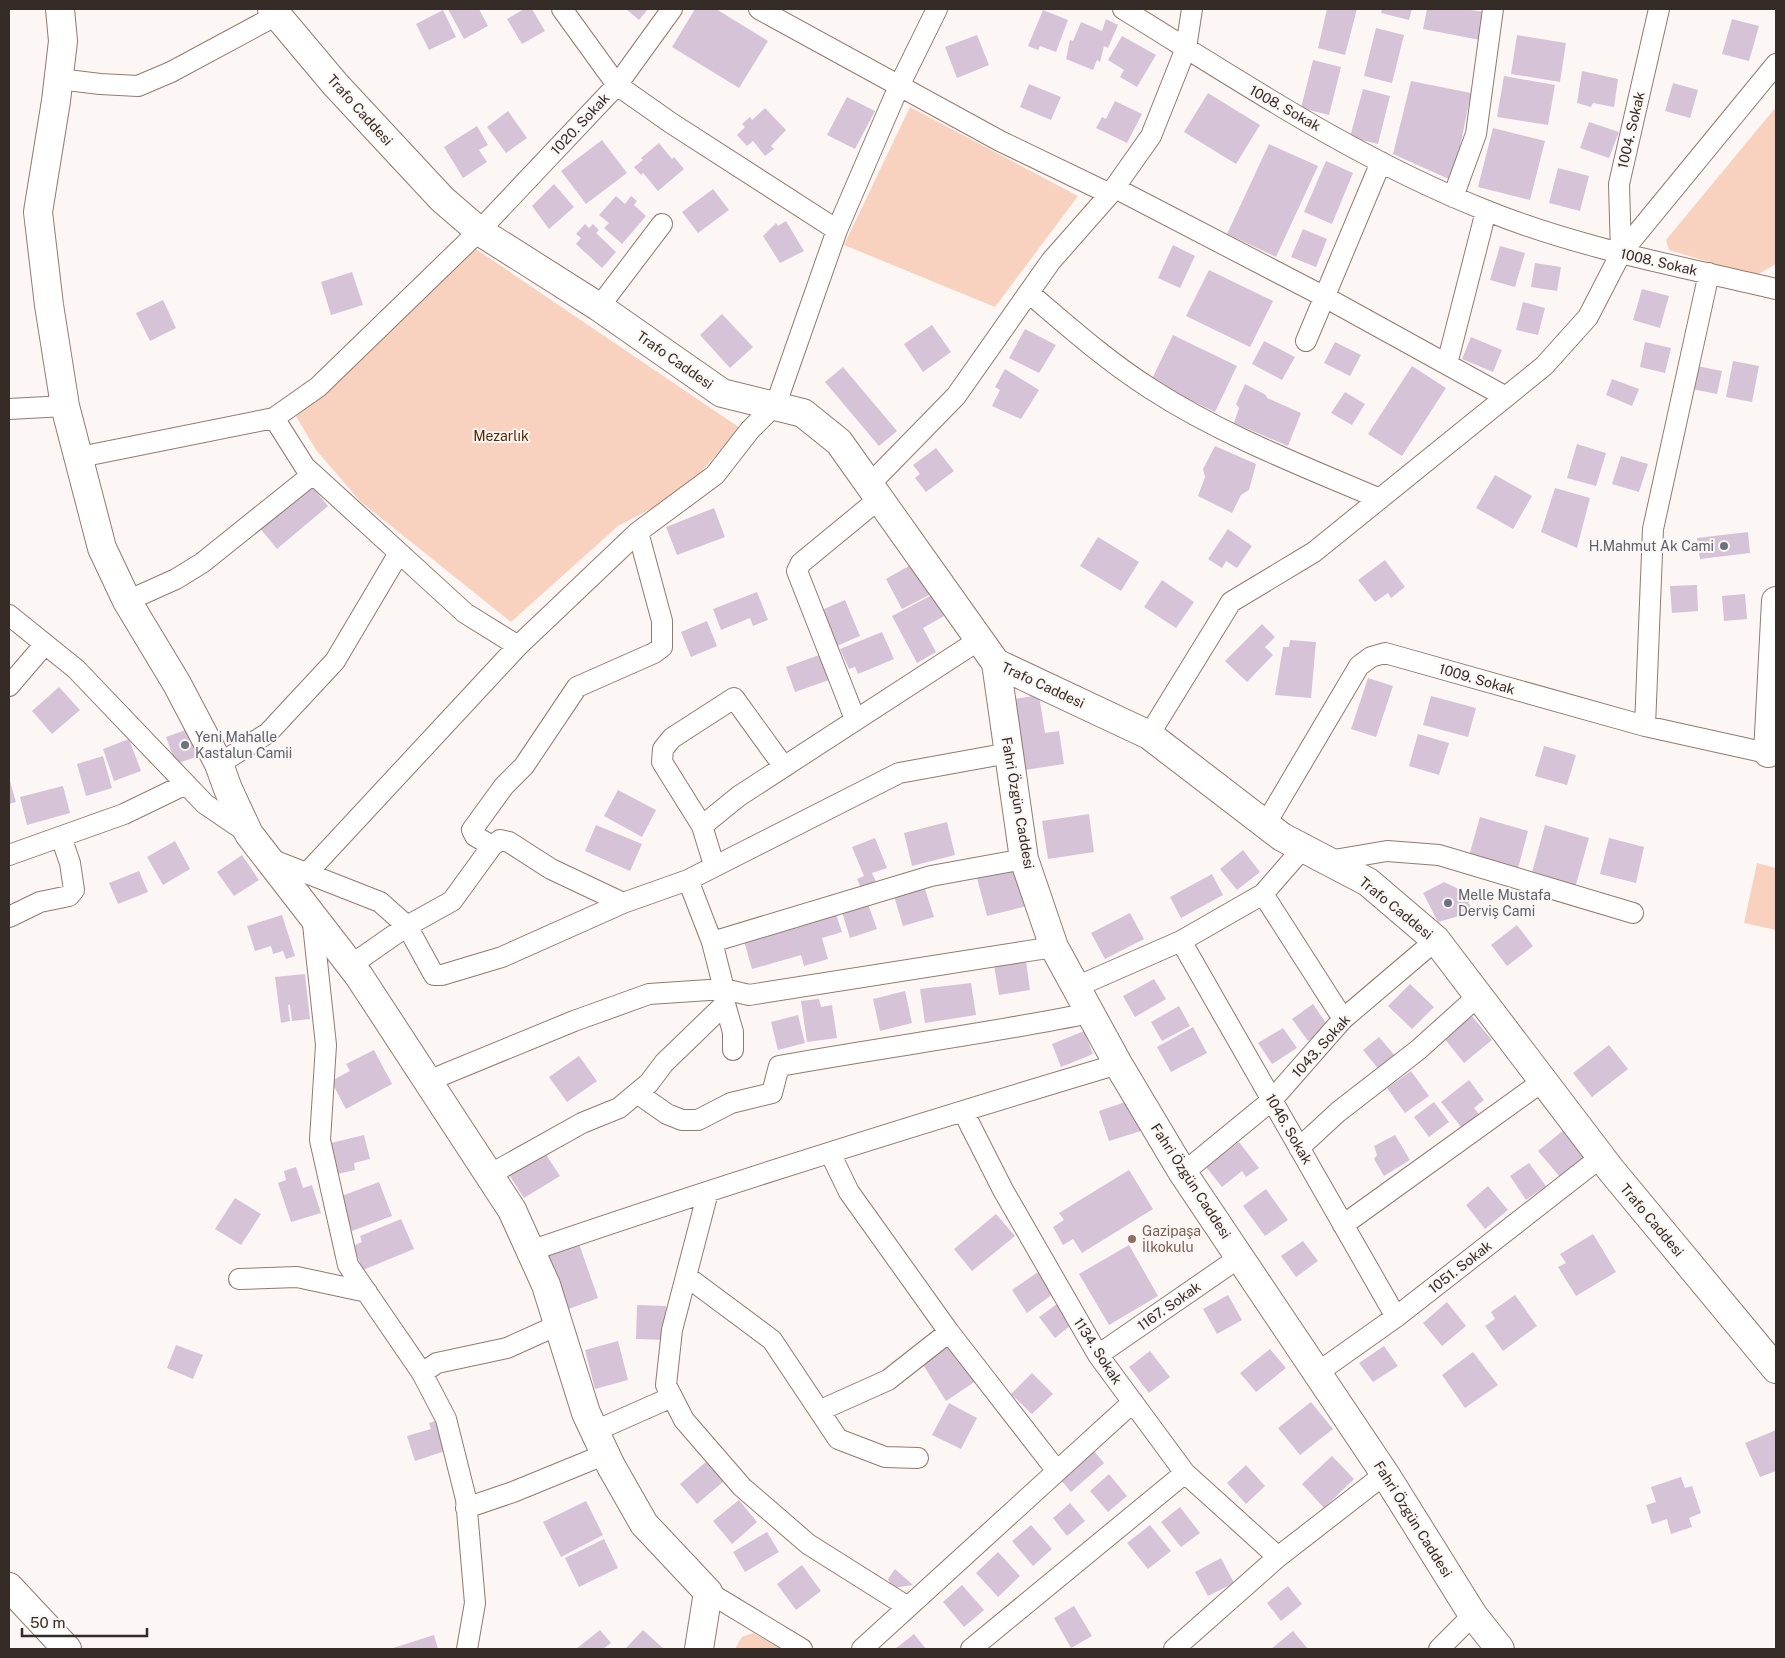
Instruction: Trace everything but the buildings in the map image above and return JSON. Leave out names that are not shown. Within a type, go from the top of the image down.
[{"type":"street","points":[[60,9],[64,41],[38,212],[49,305],[65,406],[80,457],[102,548],[127,601],[177,684],[219,764],[228,789],[249,834],[351,965],[512,1210],[546,1285],[586,1413],[644,1524],[708,1592],[802,1649]]},
{"type":"street","points":[[562,9],[617,85],[671,123],[837,230]]},
{"type":"street","name":"1020. Sokak","points":[[274,418],[318,388],[479,231],[617,85],[672,9]]},
{"type":"street","points":[[759,9],[1000,141],[1113,191],[1323,296],[1506,397]]},
{"type":"street","points":[[307,874],[518,646],[638,532],[715,475],[750,430],[776,404],[837,230],[899,86],[936,9]]},
{"type":"street","name":"1008. Sokak","points":[[1123,9],[1241,84],[1381,162],[1453,197],[1486,211],[1621,253],[1776,289]]},
{"type":"street","points":[[855,719],[797,571],[801,563],[875,491],[956,396],[1051,261],[1113,191],[1151,136],[1186,48],[1192,9]]},
{"type":"street","points":[[1453,197],[1476,134],[1493,9]]},
{"type":"street","name":"1004. Sokak","points":[[1621,253],[1619,184],[1658,9]]},
{"type":"street","points":[[59,79],[138,86],[171,72],[274,12]]},
{"type":"street","name":"Trafo Caddesi","points":[[274,12],[335,84],[442,199],[479,231],[599,307],[722,393],[776,404],[803,413],[839,442],[996,664],[1149,734],[1282,837],[1368,882],[1436,940],[1601,1157],[1776,1369]]},
{"type":"street","points":[[1149,734],[1231,602],[1314,552],[1544,366],[1588,317],[1621,253],[1776,64]]},
{"type":"street","points":[[1306,341],[1323,296],[1381,162]]},
{"type":"street","points":[[1447,364],[1486,211]]},
{"type":"street","points":[[599,307],[662,224]]},
{"type":"street","points":[[1645,726],[1653,529],[1709,274]]},
{"type":"street","points":[[1029,293],[1108,360],[1152,390],[1224,431],[1380,499]]},
{"type":"street","points":[[9,409],[65,406]]},
{"type":"street","points":[[80,457],[274,418],[306,467],[313,474],[465,613],[518,646]]},
{"type":"street","points":[[127,601],[176,579],[202,563],[313,474]]},
{"type":"street","points":[[492,846],[474,836],[472,830],[504,786],[524,766],[577,687],[654,653],[662,647],[662,621],[638,532]]},
{"type":"street","points":[[219,764],[268,733],[335,661],[400,553]]},
{"type":"street","points":[[1772,754],[1776,600]]},
{"type":"street","points":[[9,615],[76,669],[205,804],[249,834]]},
{"type":"street","points":[[702,826],[738,796],[979,640]]},
{"type":"street","points":[[9,686],[46,644]]},
{"type":"street","name":"1009. Sokak","points":[[1265,824],[1359,666],[1371,657],[1385,653],[1645,726],[1772,754]]},
{"type":"street","name":"Fahri Özgün Caddesi","points":[[996,664],[1024,858],[1054,946],[1118,1064],[1184,1173],[1385,1474],[1474,1615],[1500,1649]]},
{"type":"street","points":[[714,865],[702,826],[662,762],[664,749],[672,738],[734,698],[784,767]]},
{"type":"street","points":[[268,858],[380,902],[407,926],[434,975],[442,975],[502,957],[622,903],[688,880],[714,865],[899,773],[1009,753]]},
{"type":"street","points":[[9,855],[124,814],[186,784]]},
{"type":"street","points":[[9,917],[40,902],[69,896],[74,890],[70,863],[61,837]]},
{"type":"street","points":[[351,965],[407,926],[452,901],[492,846],[500,840],[509,842],[551,869],[622,903]]},
{"type":"street","points":[[1076,987],[1181,941],[1263,894],[1303,848]]},
{"type":"street","points":[[1328,861],[1387,851],[1439,855],[1634,913]]},
{"type":"street","points":[[712,942],[931,876],[1024,858]]},
{"type":"street","points":[[688,880],[712,942],[733,1032],[733,1050]]},
{"type":"street","points":[[1263,894],[1343,1020]]},
{"type":"street","points":[[312,914],[326,1045],[320,1140],[348,1265],[422,1373],[446,1420],[466,1508],[475,1602],[468,1649]]},
{"type":"street","name":"1043. Sokak","points":[[1184,1173],[1272,1100],[1343,1020],[1436,940]]},
{"type":"street","name":"1046. Sokak","points":[[1181,941],[1396,1317]]},
{"type":"street","points":[[428,1081],[574,1021],[648,994],[749,995],[1054,946]]},
{"type":"street","points":[[490,1175],[582,1123],[619,1108],[637,1093],[725,996]]},
{"type":"street","points":[[1299,1148],[1338,1112],[1418,1050],[1478,996]]},
{"type":"street","points":[[637,1093],[667,1114],[682,1120],[698,1120],[731,1103],[772,1093],[779,1066],[1090,1013]]},
{"type":"street","points":[[530,1251],[830,1153],[1118,1064]]},
{"type":"street","points":[[1344,1225],[1543,1081]]},
{"type":"street","name":"1134. Sokak","points":[[964,1111],[1004,1190],[1098,1355],[1184,1473],[1278,1557]]},
{"type":"street","points":[[830,1153],[849,1192],[950,1332],[1057,1471]]},
{"type":"street","name":"1051. Sokak","points":[[1317,1373],[1396,1317],[1601,1157]]},
{"type":"street","points":[[708,1192],[672,1330],[666,1385],[684,1420],[742,1488],[808,1544],[908,1607]]},
{"type":"street","name":"1167. Sokak","points":[[1098,1355],[1240,1257]]},
{"type":"street","points":[[686,1276],[772,1340],[821,1410],[838,1439],[885,1457],[918,1458]]},
{"type":"street","points":[[238,1279],[297,1278],[366,1292]]},
{"type":"street","points":[[422,1373],[437,1364],[507,1348],[558,1324]]},
{"type":"street","points":[[821,1410],[888,1380],[950,1332]]},
{"type":"street","points":[[466,1508],[514,1492],[672,1397]]},
{"type":"street","points":[[862,1649],[1132,1402]]},
{"type":"street","points":[[971,1649],[1184,1473]]},
{"type":"street","points":[[1174,1649],[1278,1557],[1385,1474]]},
{"type":"street","points":[[9,1587],[67,1649]]},
{"type":"street","points":[[698,1649],[708,1592]]},
{"type":"street","points":[[1439,1649],[1474,1615]]},
{"type":"green space","points":[[910,107],[1078,196],[995,307],[844,245]]},
{"type":"green space","points":[[1776,107],[1776,264],[1755,276],[1669,250],[1666,240]]},
{"type":"green space","name":"Mezarlık","points":[[473,247],[740,428],[701,472],[664,502],[618,526],[511,622],[360,501],[316,450],[296,416]]},
{"type":"green space","points":[[1757,863],[1776,868],[1776,930],[1744,923]]},
{"type":"green space","points":[[753,1633],[784,1649],[735,1649],[742,1637]]},
{"type":"place","name":"H.Mahmut Ak Cami","points":[[1724,546]]},
{"type":"place","name":"Yeni Mahalle Kastalun Camii","points":[[185,745]]},
{"type":"place","name":"Melle Mustafa Derviş Cami","points":[[1448,903]]},
{"type":"place","name":"Gazipaşa İlkokulu","points":[[1132,1239]]}]
